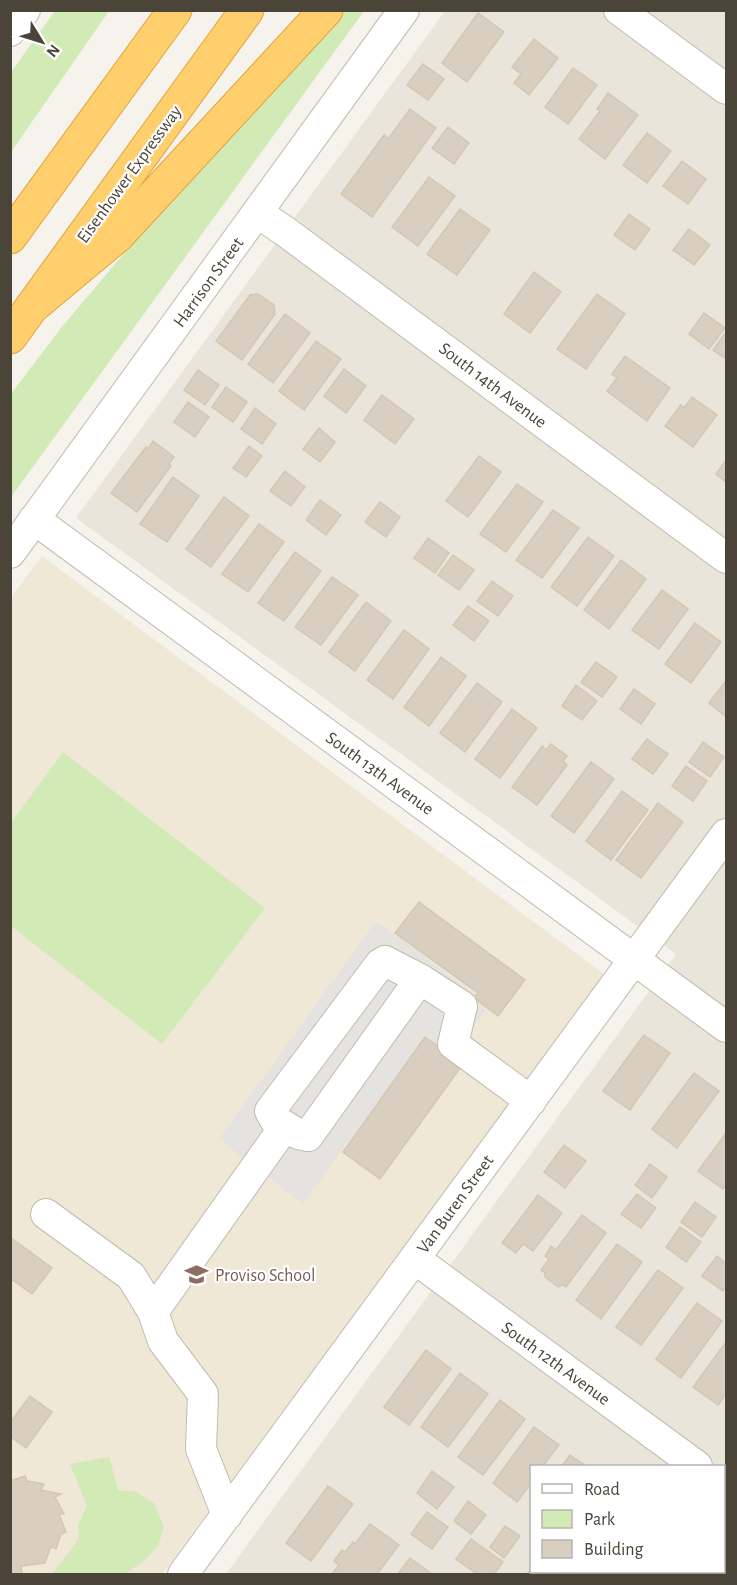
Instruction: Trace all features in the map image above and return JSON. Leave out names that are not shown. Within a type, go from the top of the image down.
[{"type":"highway","points":[[129,75],[149,10]]},
{"type":"highway","points":[[10,237],[175,10]]},
{"type":"highway","name":"Eisenhower Expressway","points":[[10,337],[247,10]]},
{"type":"highway","points":[[33,306],[117,236],[326,10]]},
{"type":"street","points":[[10,31],[25,10]]},
{"type":"street","name":"Harrison Street","points":[[10,552],[404,10]]},
{"type":"street","points":[[620,10],[726,89]]},
{"type":"street","name":"South 14th Avenue","points":[[258,213],[726,558]]},
{"type":"street","name":"South 13th Avenue","points":[[34,519],[726,1027]]},
{"type":"street","name":"Van Buren Street","points":[[193,1571],[227,1515],[726,834]]},
{"type":"street","points":[[420,979],[308,1136],[298,1134],[274,1120],[270,1111],[380,964],[389,962],[420,979],[462,1006],[453,1044],[531,1101]]},
{"type":"street","points":[[153,1312],[285,1126]]},
{"type":"street","points":[[45,1215],[131,1276],[153,1312],[163,1341],[203,1395],[201,1449],[227,1515]]},
{"type":"street","name":"South 12th Avenue","points":[[415,1259],[694,1465]]},
{"type":"shaded area","points":[[445,11],[726,11],[726,1574],[226,1574],[676,954],[76,518]]},
{"type":"shaded area","name":"Proviso School","points":[[42,556],[605,975],[162,1574],[11,1574],[10,599]]},
{"type":"shaded area","points":[[376,921],[475,994],[471,999],[486,1010],[453,1054],[425,1036],[303,1204],[219,1139]]},
{"type":"green space","points":[[55,11],[109,11],[11,152],[11,72]]},
{"type":"green space","points":[[342,11],[364,11],[11,497],[10,395],[61,328],[163,207]]},
{"type":"green space","points":[[63,752],[265,908],[162,1044],[11,926],[11,823]]},
{"type":"green space","points":[[109,1457],[118,1490],[136,1492],[154,1503],[164,1527],[158,1546],[145,1560],[125,1574],[52,1574],[79,1539],[78,1525],[87,1506],[70,1464]]},
{"type":"building","points":[[478,13],[504,32],[467,82],[442,63]]},
{"type":"building","points":[[534,39],[558,58],[529,95],[514,83],[521,74],[512,67]]},
{"type":"building","points":[[423,64],[444,79],[428,100],[407,85]]},
{"type":"building","points":[[573,68],[597,85],[568,124],[545,107]]},
{"type":"building","points":[[608,93],[638,115],[605,159],[579,139],[600,111],[597,109]]},
{"type":"building","points":[[410,109],[436,128],[372,217],[341,194],[384,135],[388,139]]},
{"type":"building","points":[[448,127],[469,143],[454,164],[432,148]]},
{"type":"building","points":[[647,133],[671,151],[647,183],[623,165]]},
{"type":"building","points":[[682,161],[706,179],[688,204],[663,186]]},
{"type":"building","points":[[429,177],[455,196],[418,246],[392,227]]},
{"type":"building","points":[[460,209],[490,230],[457,275],[427,254]]},
{"type":"building","points":[[629,214],[650,229],[635,250],[614,235]]},
{"type":"building","points":[[689,229],[710,245],[694,265],[673,250]]},
{"type":"building","points":[[534,272],[561,292],[530,333],[504,314]]},
{"type":"building","points":[[258,294],[274,305],[275,314],[242,360],[216,341],[250,295]]},
{"type":"building","points":[[597,294],[625,314],[586,369],[557,349]]},
{"type":"building","points":[[704,313],[725,328],[709,349],[689,334]]},
{"type":"building","points":[[285,314],[310,333],[273,383],[248,364]]},
{"type":"building","points":[[726,332],[726,359],[713,350]]},
{"type":"building","points":[[316,341],[341,359],[304,410],[279,391]]},
{"type":"building","points":[[625,356],[670,388],[647,421],[607,391],[617,378],[612,374]]},
{"type":"building","points":[[344,369],[366,386],[346,413],[324,396]]},
{"type":"building","points":[[198,370],[219,385],[205,405],[184,390]]},
{"type":"building","points":[[226,387],[247,402],[233,422],[212,407]]},
{"type":"building","points":[[382,395],[414,419],[395,444],[364,420]]},
{"type":"building","points":[[692,397],[717,415],[693,447],[665,426],[681,405],[684,408]]},
{"type":"building","points":[[188,402],[209,417],[195,437],[174,422]]},
{"type":"building","points":[[255,408],[276,424],[262,444],[241,429]]},
{"type":"building","points":[[319,428],[335,442],[320,462],[303,449]]},
{"type":"building","points":[[153,441],[174,457],[169,464],[171,466],[137,512],[111,493]]},
{"type":"building","points":[[249,446],[262,456],[246,477],[233,468]]},
{"type":"building","points":[[479,456],[501,472],[468,517],[446,501]]},
{"type":"building","points":[[726,460],[726,482],[716,474]]},
{"type":"building","points":[[285,471],[305,487],[291,506],[270,491]]},
{"type":"building","points":[[173,477],[199,496],[167,542],[140,524]]},
{"type":"building","points":[[517,484],[543,502],[506,552],[480,534]]},
{"type":"building","points":[[224,497],[249,516],[211,567],[186,549]]},
{"type":"building","points":[[320,500],[341,515],[326,535],[306,520]]},
{"type":"building","points":[[380,502],[400,517],[386,537],[365,522]]},
{"type":"building","points":[[553,510],[579,528],[542,578],[516,560]]},
{"type":"building","points":[[259,524],[284,542],[248,592],[222,574]]},
{"type":"building","points":[[588,537],[614,556],[577,606],[551,587]]},
{"type":"building","points":[[428,538],[449,553],[435,573],[414,558]]},
{"type":"building","points":[[295,552],[321,571],[284,621],[258,603]]},
{"type":"building","points":[[453,555],[474,570],[459,590],[438,575]]},
{"type":"building","points":[[621,560],[646,579],[609,629],[584,610]]},
{"type":"building","points":[[332,577],[358,595],[321,645],[295,627]]},
{"type":"building","points":[[492,581],[513,596],[498,616],[477,601]]},
{"type":"building","points":[[662,590],[688,609],[659,649],[632,630]]},
{"type":"building","points":[[366,602],[391,621],[355,671],[329,652]]},
{"type":"building","points":[[468,606],[489,621],[474,641],[453,625]]},
{"type":"building","points":[[695,623],[721,642],[691,683],[665,664]]},
{"type":"building","points":[[404,630],[429,649],[393,699],[367,680]]},
{"type":"building","points":[[441,657],[466,676],[429,726],[404,707]]},
{"type":"building","points":[[596,662],[617,677],[602,697],[581,682]]},
{"type":"building","points":[[726,681],[726,717],[709,703]]},
{"type":"building","points":[[477,683],[502,702],[465,752],[440,733]]},
{"type":"building","points":[[576,685],[597,701],[582,720],[562,706]]},
{"type":"building","points":[[634,689],[655,704],[641,724],[620,709]]},
{"type":"building","points":[[512,709],[537,728],[500,778],[475,759]]},
{"type":"building","points":[[647,739],[668,754],[653,774],[632,759]]},
{"type":"building","points":[[703,742],[724,757],[710,777],[689,762]]},
{"type":"building","points":[[551,744],[567,756],[563,761],[567,765],[537,805],[512,787],[542,746],[546,750]]},
{"type":"building","points":[[591,762],[614,779],[574,833],[551,816]]},
{"type":"building","points":[[686,766],[707,781],[693,801],[672,786]]},
{"type":"building","points":[[622,791],[648,810],[611,860],[586,841]]},
{"type":"building","points":[[658,803],[683,822],[641,878],[616,860]]},
{"type":"building","points":[[419,902],[525,980],[498,1016],[474,998],[478,993],[395,933]]},
{"type":"building","points":[[644,1035],[670,1053],[630,1110],[603,1091]]},
{"type":"building","points":[[425,1037],[463,1064],[380,1179],[343,1152]]},
{"type":"building","points":[[694,1073],[719,1091],[677,1148],[652,1129]]},
{"type":"building","points":[[726,1133],[726,1185],[723,1189],[698,1171]]},
{"type":"building","points":[[564,1145],[586,1161],[565,1188],[544,1172]]},
{"type":"building","points":[[650,1164],[667,1177],[652,1198],[635,1185]]},
{"type":"building","points":[[637,1194],[656,1208],[641,1228],[621,1214]]},
{"type":"building","points":[[538,1195],[562,1213],[533,1251],[523,1244],[516,1253],[502,1243]]},
{"type":"building","points":[[695,1202],[716,1217],[702,1237],[681,1222]]},
{"type":"building","points":[[582,1215],[606,1233],[566,1287],[563,1285],[558,1287],[545,1277],[545,1273],[541,1270],[549,1259],[545,1256],[551,1246],[556,1250]]},
{"type":"building","points":[[680,1227],[701,1242],[686,1262],[666,1247]]},
{"type":"building","points":[[10,1237],[52,1268],[32,1294],[10,1278]]},
{"type":"building","points":[[617,1244],[642,1262],[601,1319],[576,1300]]},
{"type":"building","points":[[717,1256],[726,1263],[726,1287],[723,1291],[702,1276]]},
{"type":"building","points":[[658,1270],[683,1288],[641,1345],[616,1327]]},
{"type":"building","points":[[697,1303],[722,1321],[681,1378],[656,1359]]},
{"type":"building","points":[[726,1342],[726,1394],[718,1405],[693,1387]]},
{"type":"building","points":[[426,1350],[451,1369],[409,1425],[384,1407]]},
{"type":"building","points":[[460,1373],[488,1394],[448,1447],[421,1427]]},
{"type":"building","points":[[30,1396],[52,1412],[26,1448],[10,1436],[10,1423]]},
{"type":"building","points":[[500,1400],[525,1419],[483,1475],[458,1457]]},
{"type":"building","points":[[534,1427],[559,1445],[544,1465],[530,1465],[530,1485],[517,1502],[493,1483]]},
{"type":"building","points":[[570,1455],[585,1465],[563,1465]]},
{"type":"building","points":[[432,1471],[454,1487],[437,1509],[417,1493]]},
{"type":"building","points":[[25,1476],[27,1481],[44,1484],[41,1490],[61,1494],[55,1497],[64,1514],[59,1514],[66,1532],[61,1534],[56,1549],[51,1546],[45,1563],[21,1566],[22,1574],[10,1574],[10,1481]]},
{"type":"building","points":[[328,1486],[353,1504],[311,1561],[286,1543]]},
{"type":"building","points":[[468,1501],[486,1515],[471,1534],[454,1521]]},
{"type":"building","points":[[427,1512],[448,1527],[432,1549],[411,1534]]},
{"type":"building","points":[[370,1524],[399,1545],[377,1574],[332,1574],[339,1565],[334,1561],[342,1550],[345,1552],[353,1542],[355,1544]]},
{"type":"building","points":[[505,1526],[520,1536],[504,1558],[490,1547]]},
{"type":"building","points":[[471,1539],[503,1562],[494,1574],[477,1574],[456,1559]]},
{"type":"building","points":[[410,1558],[432,1574],[398,1574]]},
{"type":"building","points":[[530,1570],[530,1573],[560,1573],[558,1574],[527,1574]]},
{"type":"building","points":[[651,1573],[689,1573],[688,1574]]},
{"type":"place","name":"Proviso School","points":[[197,1275]]}]
